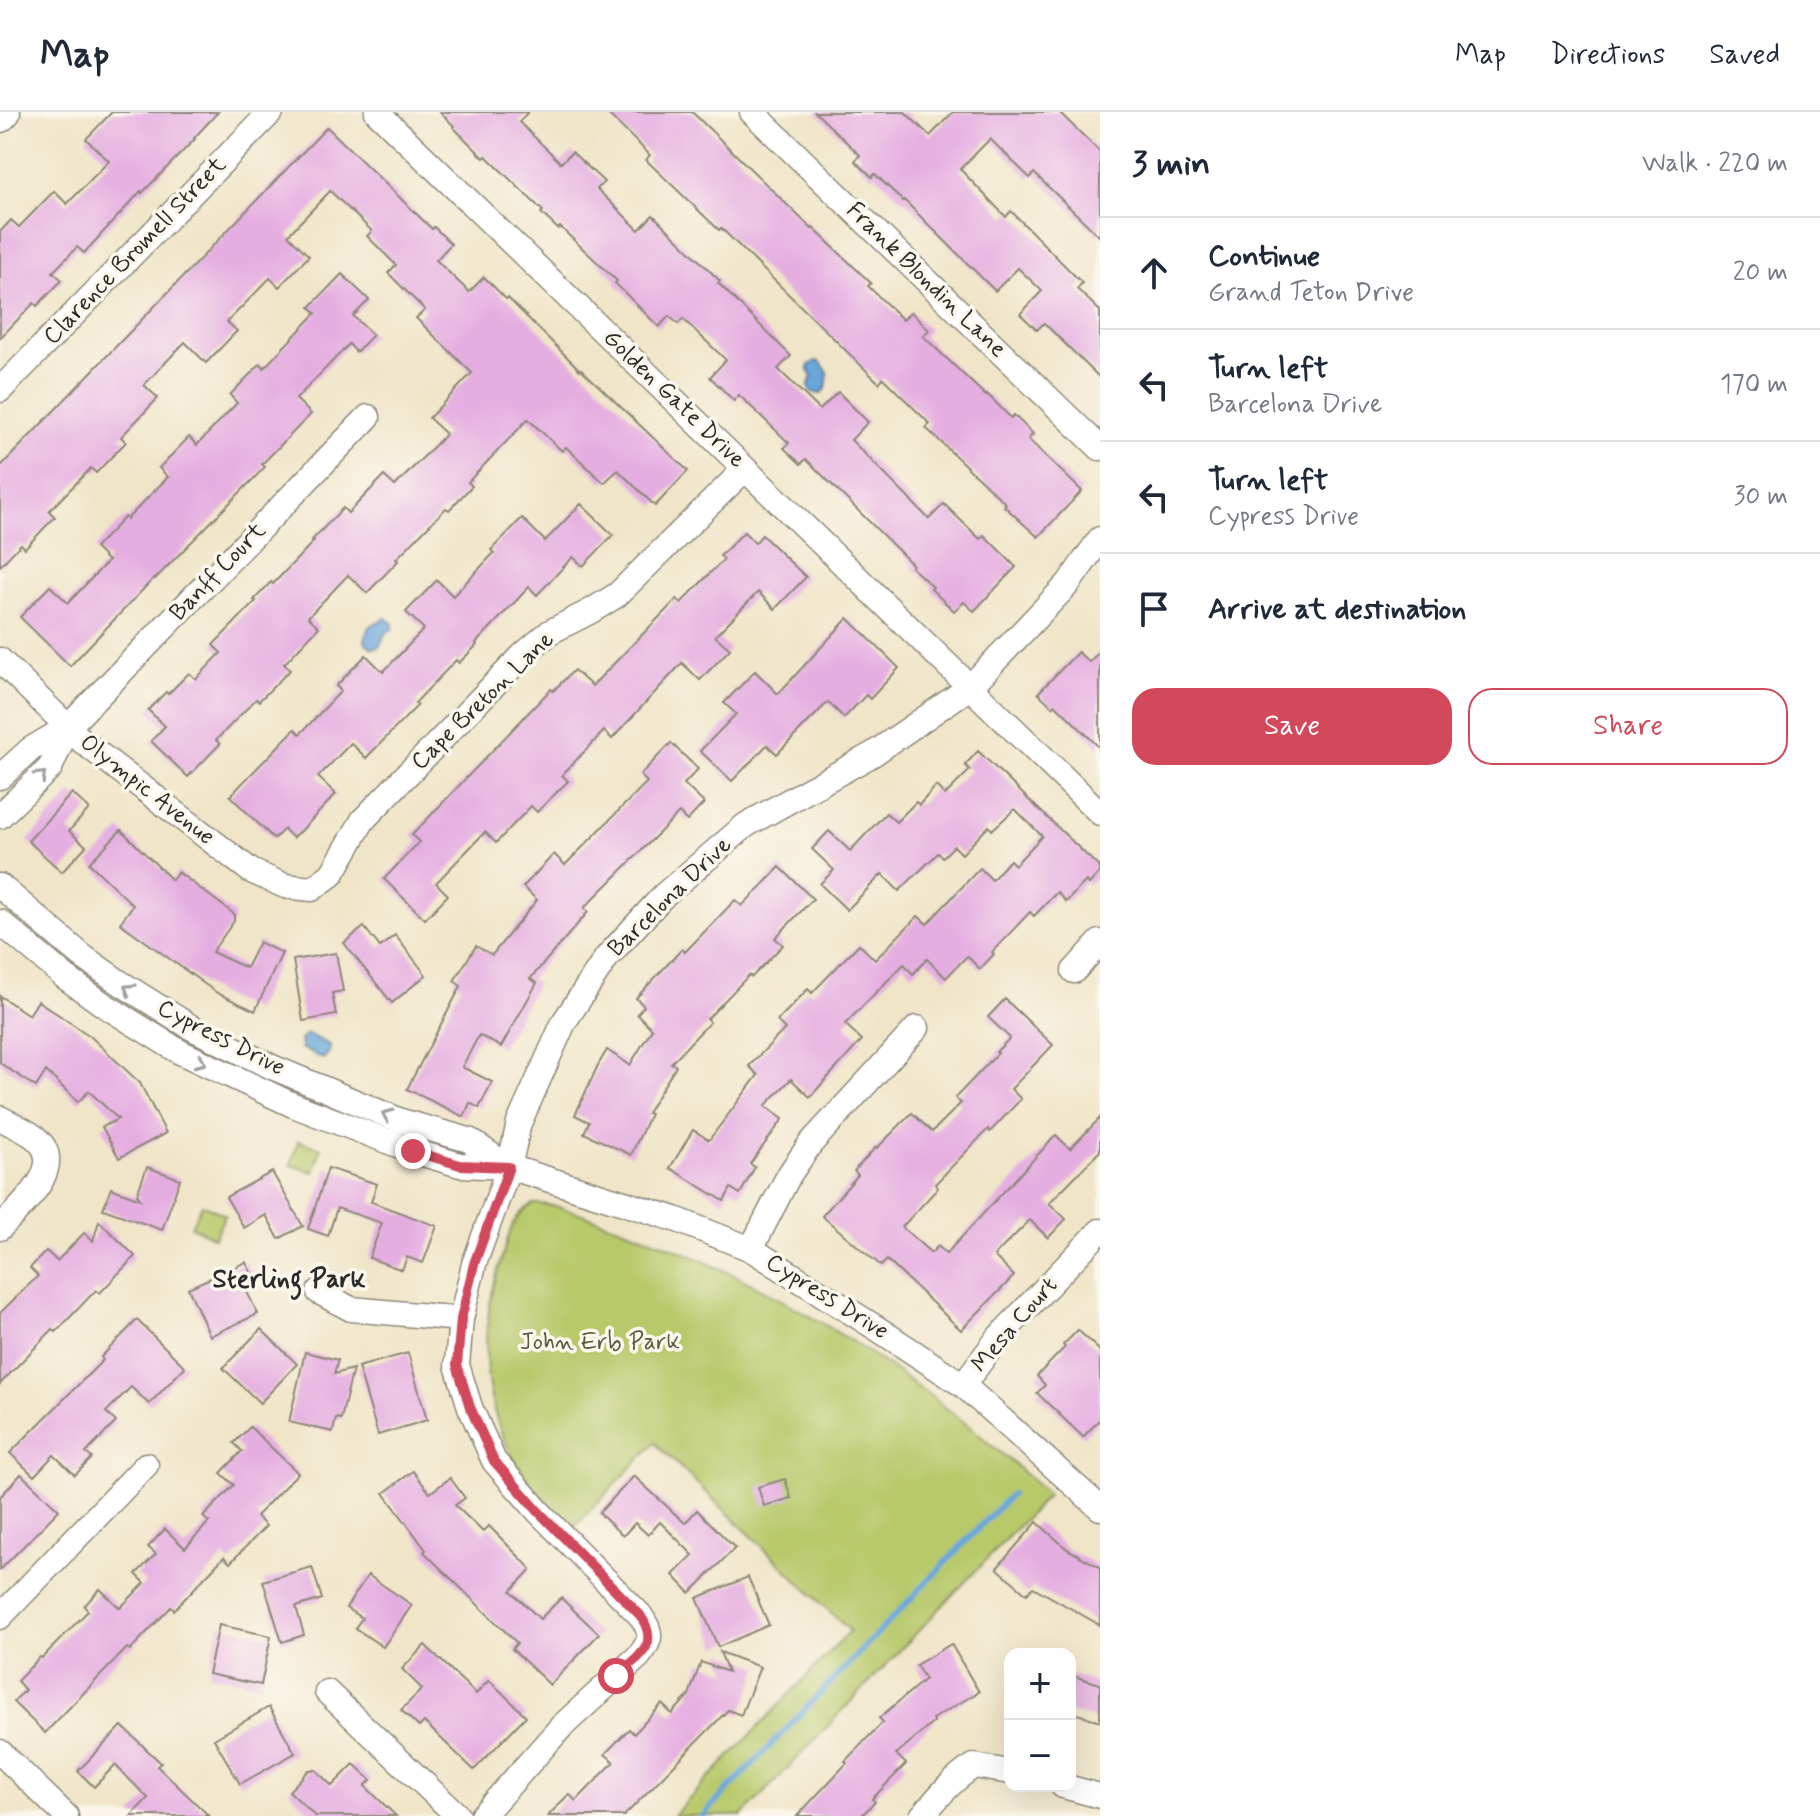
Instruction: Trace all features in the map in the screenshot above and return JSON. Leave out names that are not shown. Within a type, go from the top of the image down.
[{"type":"street","name":"Clarence Bromell Street","points":[[0,390],[271,112]]},
{"type":"street","name":"Golden Gate Drive","points":[[377,112],[1100,813]]},
{"type":"street","name":"Frank Blondin Lane","points":[[752,112],[1100,448]]},
{"type":"street","name":"Banff Court","points":[[68,727],[368,417]]},
{"type":"street","name":"Cape Breton Lane","points":[[312,889],[332,874],[363,820],[523,655],[550,632],[617,595],[745,469]]},
{"type":"street","name":"Barcelona Drive","points":[[482,1816],[562,1726],[639,1656],[650,1636],[640,1615],[538,1511],[494,1461],[470,1407],[457,1365],[461,1319],[474,1264],[509,1167],[519,1123],[564,1022],[607,957],[664,895],[746,825],[873,754],[970,687],[1068,584],[1100,539]]},
{"type":"street","name":"Olympic Avenue","points":[[0,660],[82,741],[251,871],[285,886],[312,889]]},
{"type":"street","points":[[0,777],[31,749],[68,727]]},
{"type":"street","points":[[0,816],[50,768],[68,727]]},
{"type":"street","name":"Cypress Drive","points":[[0,886],[82,956],[194,1029],[272,1067],[401,1121],[469,1140],[509,1167]]},
{"type":"street","name":"Cypress Drive","points":[[0,922],[65,977],[104,1005],[194,1058],[293,1105],[413,1151],[460,1165],[509,1167],[675,1219],[751,1249],[963,1385],[1100,1508]]},
{"type":"street","points":[[1074,971],[1100,942]]},
{"type":"street","points":[[751,1249],[789,1175],[811,1143],[917,1028]]},
{"type":"street","points":[[0,1118],[35,1137],[47,1158],[47,1168],[38,1187],[0,1228]]},
{"type":"street","name":"Mesa Court","points":[[963,1385],[999,1337],[1100,1231]]},
{"type":"street","points":[[319,1292],[351,1309],[461,1319]]},
{"type":"street","points":[[0,1617],[146,1465]]},
{"type":"street","points":[[327,1692],[458,1816]]},
{"type":"street","points":[[0,1752],[66,1816]]},
{"type":"street","points":[[922,1816],[947,1787],[974,1766],[1004,1771]]},
{"type":"street","points":[[1076,1790],[1100,1796]]},
{"type":"green space","points":[[298,1141],[321,1148],[314,1172],[291,1165]]},
{"type":"green space","points":[[202,1204],[225,1215],[214,1238],[191,1226]]},
{"type":"green space","name":"John Erb Park","points":[[534,1204],[575,1212],[676,1249],[792,1305],[899,1373],[950,1411],[1048,1495],[742,1816],[673,1816],[850,1631],[655,1443],[573,1528],[523,1474],[498,1423],[487,1370],[486,1342],[493,1288],[508,1236],[520,1214]]},
{"type":"water","points":[[820,361],[828,373],[826,389],[820,394],[809,388],[812,376],[809,365]]},
{"type":"water","points":[[386,618],[393,628],[385,634],[379,647],[372,648],[365,642],[367,631]]},
{"type":"water","points":[[307,1034],[330,1045],[329,1053],[323,1059],[301,1048],[300,1040]]},
{"type":"building","points":[[112,112],[218,112],[84,253],[77,247],[53,272],[62,280],[0,338],[0,232],[11,220],[19,227],[54,191],[67,204],[109,161],[86,139]]},
{"type":"building","points":[[440,112],[528,112],[519,122],[561,163],[572,152],[604,182],[597,189],[639,230],[653,215],[720,281],[718,283],[791,356],[778,369],[820,410],[838,392],[868,422],[851,440],[929,519],[944,504],[980,539],[984,535],[1016,567],[974,611],[964,602],[954,611],[911,567],[913,565],[806,459],[801,464],[784,448],[789,443],[739,395],[734,401],[710,377],[726,360],[683,319],[678,324],[669,316],[659,327],[615,283],[617,281],[541,213],[543,211],[486,156],[484,158]]},
{"type":"building","points":[[606,112],[692,112],[871,283],[868,286],[903,320],[911,312],[929,330],[923,336],[1011,418],[1014,415],[1033,434],[1028,439],[1082,491],[1038,537],[926,428],[930,424],[883,378],[879,383],[721,228],[719,230],[646,160],[650,155]]},
{"type":"building","points":[[815,112],[905,112],[930,136],[953,112],[1059,112],[1100,152],[1100,237],[1034,173],[1030,178],[990,139],[960,169],[1006,217],[1011,211],[1082,283],[1077,289],[1100,311],[1100,378],[1044,323],[1037,330],[1020,314],[1042,291],[1018,268],[995,291],[904,200],[855,161],[860,155]]},
{"type":"building","points":[[327,127],[451,244],[436,260],[469,292],[484,277],[688,471],[655,506],[618,470],[604,483],[566,447],[562,451],[528,419],[468,482],[472,486],[449,510],[446,508],[367,593],[348,575],[308,617],[319,627],[284,664],[290,670],[216,740],[220,744],[188,777],[151,741],[165,726],[148,710],[189,673],[196,679],[221,653],[213,645],[343,508],[348,513],[384,476],[395,486],[446,434],[429,418],[472,373],[416,318],[425,310],[388,273],[396,265],[367,236],[372,231],[330,191],[288,235],[309,256],[279,287],[270,278],[227,322],[237,331],[206,363],[185,342],[144,385],[158,398],[121,437],[126,442],[96,473],[91,468],[49,511],[55,517],[25,548],[21,544],[0,566],[0,467]]},
{"type":"building","points":[[342,274],[369,300],[353,316],[373,335],[356,352],[349,344],[296,399],[311,414],[262,464],[265,467],[70,666],[20,617],[50,586],[68,603],[108,561],[95,548],[168,477],[159,468],[189,437],[197,445],[237,403],[230,395],[260,364],[264,368],[316,313],[310,307]]},
{"type":"building","points":[[581,504],[613,535],[583,566],[573,557],[537,595],[529,587],[477,645],[459,663],[456,660],[415,703],[418,705],[366,758],[351,743],[318,777],[336,794],[293,838],[284,829],[274,839],[230,796],[295,729],[300,734],[341,691],[336,686],[366,655],[383,672],[424,629],[406,612],[437,580],[453,596],[522,518],[545,541]]},
{"type":"building","points":[[744,532],[755,543],[762,535],[806,577],[775,609],[758,592],[715,636],[730,649],[700,680],[682,663],[612,739],[604,731],[562,775],[568,781],[537,812],[531,806],[496,843],[485,832],[436,883],[448,895],[425,919],[384,879],[419,842],[412,835],[551,689],[553,691],[574,670],[592,686],[677,599],[681,603],[724,559],[720,556]]},
{"type":"building","points":[[848,618],[899,668],[870,699],[866,695],[844,718],[828,702],[777,754],[767,745],[732,781],[700,751],[736,714],[724,703],[755,671],[778,694]]},
{"type":"building","points":[[1100,651],[1100,748],[1055,704],[1053,707],[1038,693],[1078,652],[1089,662]]},
{"type":"building","points":[[671,743],[698,769],[684,784],[704,803],[687,821],[679,813],[584,908],[588,912],[530,979],[537,983],[501,1047],[479,1035],[462,1067],[492,1082],[479,1108],[470,1103],[464,1117],[407,1089],[461,986],[454,981],[476,946],[492,955],[537,900],[523,887],[554,854],[565,865],[647,782],[640,775]]},
{"type":"building","points":[[978,751],[1100,868],[1100,872],[1089,884],[1086,881],[1066,902],[1057,892],[1034,916],[1030,912],[980,969],[967,956],[946,978],[927,959],[913,974],[904,964],[845,1024],[862,1040],[810,1097],[791,1079],[765,1106],[783,1119],[750,1164],[755,1167],[740,1194],[731,1188],[724,1201],[670,1168],[693,1130],[709,1140],[758,1075],[749,1066],[785,1029],[777,1021],[808,989],[812,993],[859,944],[875,960],[918,916],[927,924],[980,868],[992,880],[1010,860],[1015,865],[1042,836],[1015,809],[992,830],[989,826],[962,854],[954,846],[943,857],[938,853],[899,891],[882,874],[847,910],[820,884],[834,870],[812,849],[829,831],[850,851],[886,813],[896,822],[916,802],[919,805],[936,786],[945,795],[970,770],[965,765]]},
{"type":"building","points":[[72,793],[89,809],[69,831],[86,846],[62,872],[28,841]]},
{"type":"building","points":[[121,830],[172,880],[178,872],[234,914],[234,921],[212,952],[246,968],[259,942],[282,953],[255,1011],[217,993],[120,923],[133,905],[89,863]]},
{"type":"building","points":[[780,867],[813,899],[775,938],[783,945],[707,1019],[710,1022],[671,1063],[676,1066],[647,1113],[650,1114],[631,1155],[584,1133],[589,1122],[575,1115],[607,1050],[630,1065],[652,1029],[637,1014],[644,1006],[636,998],[682,949],[685,952],[735,900],[742,906]]},
{"type":"building","points":[[364,927],[380,947],[395,935],[426,975],[392,1003],[344,943]]},
{"type":"building","points":[[336,953],[343,991],[332,993],[336,1015],[303,1021],[293,960]]},
{"type":"building","points":[[0,996],[29,1015],[38,1001],[90,1036],[140,1083],[166,1133],[119,1158],[102,1127],[118,1119],[89,1091],[78,1102],[46,1071],[36,1087],[0,1063]]},
{"type":"building","points":[[1005,999],[1053,1045],[1011,1089],[1021,1099],[935,1184],[938,1188],[902,1227],[931,1253],[938,1246],[946,1254],[1056,1135],[1070,1149],[1100,1118],[1100,1151],[1049,1203],[1066,1219],[1048,1238],[1030,1220],[994,1256],[1014,1276],[961,1330],[887,1260],[881,1266],[822,1216],[858,1175],[854,1171],[912,1113],[932,1132],[961,1103],[955,1098],[1010,1038],[988,1017]]},
{"type":"building","points":[[147,1167],[180,1179],[162,1230],[103,1209],[111,1188],[140,1199],[137,1194]]},
{"type":"building","points":[[328,1168],[377,1184],[371,1202],[437,1226],[423,1263],[407,1257],[402,1270],[369,1258],[382,1223],[337,1208],[328,1236],[308,1229]]},
{"type":"building","points":[[272,1172],[303,1226],[279,1239],[266,1215],[244,1228],[226,1197]]},
{"type":"building","points":[[99,1221],[135,1256],[100,1293],[96,1290],[56,1332],[53,1329],[0,1384],[0,1313],[38,1276],[30,1268],[46,1251],[57,1261],[84,1233],[93,1241]]},
{"type":"building","points":[[246,1262],[256,1283],[245,1288],[258,1314],[210,1336],[188,1288]]},
{"type":"building","points":[[137,1320],[185,1367],[149,1404],[131,1387],[106,1412],[116,1422],[86,1453],[92,1458],[75,1475],[54,1455],[34,1476],[10,1453],[103,1360],[101,1357]]},
{"type":"building","points":[[261,1329],[297,1364],[260,1403],[223,1368]]},
{"type":"building","points":[[1078,1330],[1100,1351],[1100,1419],[1083,1437],[1037,1393],[1045,1385],[1037,1376]]},
{"type":"building","points":[[305,1352],[338,1360],[334,1374],[353,1369],[341,1419],[336,1418],[333,1432],[289,1422]]},
{"type":"building","points":[[408,1353],[427,1420],[378,1435],[358,1367]]},
{"type":"building","points":[[250,1427],[298,1473],[256,1516],[266,1526],[230,1563],[224,1557],[174,1610],[171,1607],[130,1650],[127,1648],[45,1733],[13,1702],[25,1690],[17,1681],[88,1611],[84,1606],[100,1589],[120,1608],[145,1583],[136,1574],[156,1554],[148,1547],[165,1529],[185,1548],[209,1522],[203,1517],[234,1485],[221,1473],[242,1451],[234,1443]]},
{"type":"building","points":[[413,1471],[430,1493],[450,1478],[465,1498],[455,1505],[483,1532],[489,1526],[531,1569],[511,1591],[540,1619],[561,1598],[599,1634],[550,1685],[512,1649],[517,1643],[424,1552],[426,1550],[384,1493]]},
{"type":"building","points":[[21,1474],[59,1510],[0,1570],[0,1497]]},
{"type":"building","points":[[634,1476],[685,1523],[697,1510],[735,1548],[690,1593],[673,1575],[693,1555],[660,1522],[648,1535],[635,1523],[623,1536],[599,1513]]},
{"type":"building","points":[[785,1479],[791,1498],[764,1506],[758,1487]]},
{"type":"building","points":[[1037,1522],[1067,1549],[1100,1567],[1100,1625],[1033,1587],[1027,1594],[997,1568]]},
{"type":"building","points":[[312,1567],[322,1599],[296,1607],[304,1635],[282,1642],[263,1581]]},
{"type":"building","points":[[368,1575],[412,1605],[383,1647],[355,1628],[362,1618],[346,1608]]},
{"type":"building","points":[[748,1577],[769,1625],[718,1647],[697,1598]]},
{"type":"building","points":[[219,1625],[271,1636],[261,1685],[208,1674]]},
{"type":"building","points":[[951,1644],[979,1692],[932,1719],[934,1722],[896,1754],[906,1764],[872,1799],[875,1802],[861,1816],[797,1816],[883,1722],[879,1718],[925,1679],[916,1665]]},
{"type":"building","points":[[425,1645],[476,1694],[489,1680],[526,1716],[474,1770],[424,1722],[419,1727],[401,1710],[422,1689],[402,1669]]},
{"type":"building","points":[[720,1652],[760,1667],[741,1715],[728,1710],[624,1816],[548,1816],[569,1794],[576,1801],[614,1762],[605,1754],[629,1729],[634,1734],[662,1704],[672,1714],[689,1695],[701,1662],[728,1672]]},
{"type":"building","points":[[1076,1677],[1100,1684],[1100,1721],[1076,1714]]},
{"type":"building","points":[[269,1707],[295,1753],[240,1784],[214,1739]]},
{"type":"building","points":[[122,1726],[161,1763],[157,1766],[209,1816],[131,1816],[148,1798],[115,1765],[94,1787],[78,1771]]},
{"type":"building","points":[[354,1764],[371,1780],[365,1786],[396,1816],[315,1816],[289,1791],[309,1770],[316,1770],[332,1786]]},
{"type":"waterway","points":[[703,1816],[1011,1494]]},
{"type":"district","name":"Sterling Park","points":[[289,1280]]},
{"type":"route","points":[[413,1151],[460,1165],[509,1167],[474,1264],[461,1319],[457,1365],[470,1407],[494,1461],[647,1625],[650,1636],[647,1646],[616,1676]]}]
